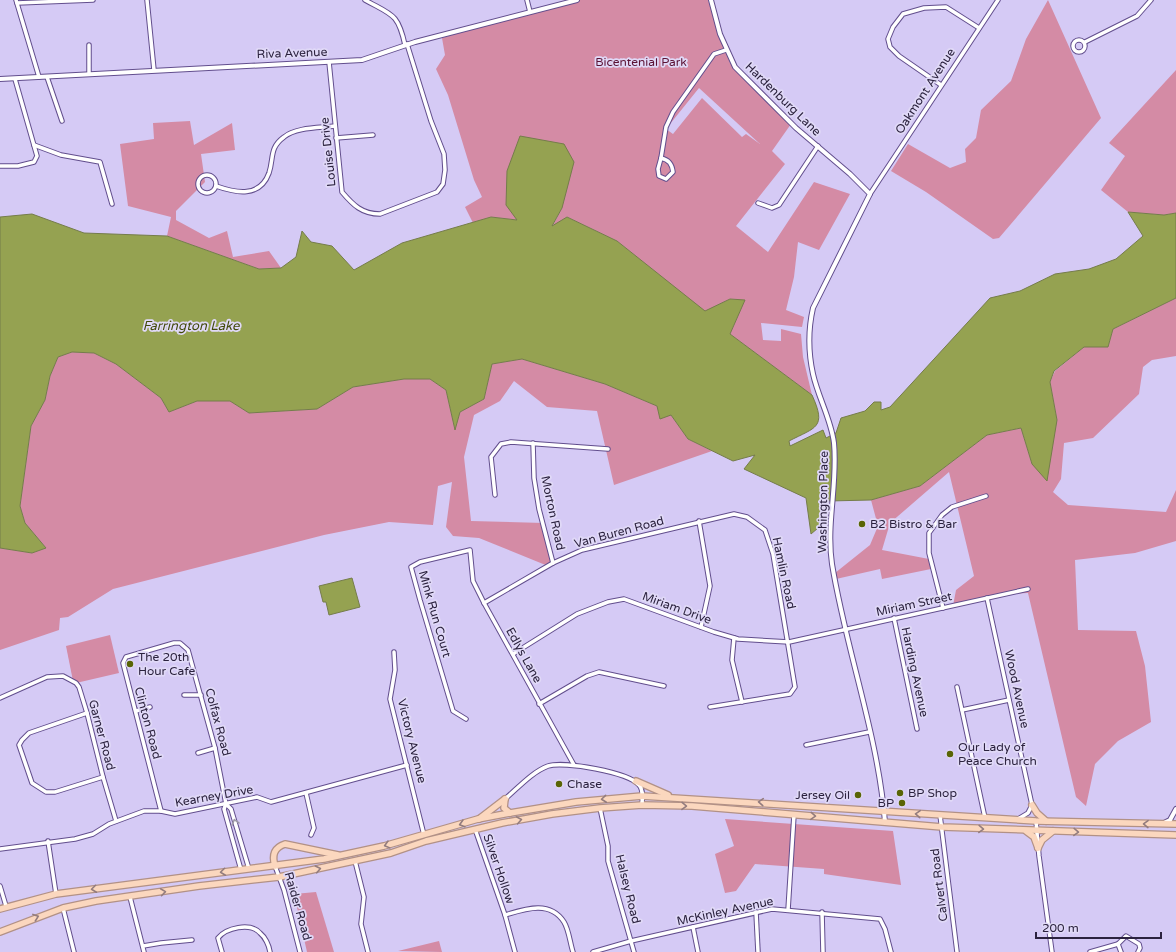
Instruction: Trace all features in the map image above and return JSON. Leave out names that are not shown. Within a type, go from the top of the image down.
[{"type":"highway","points":[[636,781],[674,797]]},
{"type":"highway","points":[[2,909],[56,894],[341,856],[424,835],[478,819],[576,802],[642,796],[1016,820],[1176,824]]},
{"type":"highway","points":[[478,819],[505,800]]},
{"type":"highway","points":[[505,800],[504,808],[510,813]]},
{"type":"highway","points":[[0,932],[63,908],[130,897],[279,877],[391,853],[426,841],[475,829],[552,814],[600,808],[644,805],[692,806],[942,827],[1176,835]]},
{"type":"highway","points":[[1032,805],[1036,813],[1046,821]]},
{"type":"highway","points":[[1023,830],[1034,837],[1038,848]]},
{"type":"highway","points":[[1038,848],[1042,840],[1053,831]]},
{"type":"highway","points":[[424,835],[426,841]]},
{"type":"highway","points":[[275,866],[273,858],[274,852],[277,848],[285,844],[341,856]]},
{"type":"street","points":[[39,78],[17,2],[93,0]]},
{"type":"street","points":[[147,0],[154,70]]},
{"type":"street","name":"Louise Drive","points":[[329,62],[342,192],[353,205],[362,212],[380,214],[437,192],[443,184],[446,170],[444,154],[430,121],[401,28],[393,15],[365,0]]},
{"type":"street","points":[[527,0],[530,12]]},
{"type":"street","name":"Riva Avenue","points":[[0,79],[362,60],[406,45],[577,0]]},
{"type":"street","name":"Hardenburg Lane","points":[[711,0],[726,50],[735,67],[796,128],[850,174],[870,194]]},
{"type":"street","name":"Oakmont Avenue","points":[[870,194],[998,0]]},
{"type":"street","points":[[1085,42],[1137,16],[1151,0]]},
{"type":"street","points":[[941,85],[899,56],[890,47],[888,40],[893,27],[903,14],[924,8],[946,7],[979,28]]},
{"type":"street","points":[[89,45],[89,74]]},
{"type":"street","points":[[661,158],[666,159],[672,165],[674,172],[671,177],[666,179],[659,176],[658,169],[666,127],[673,112],[714,54],[726,50]]},
{"type":"street","points":[[47,77],[62,122]]},
{"type":"street","points":[[0,166],[18,166],[34,162],[37,159],[15,79]]},
{"type":"street","points":[[216,186],[235,192],[251,191],[264,182],[269,172],[271,153],[284,136],[295,131],[335,126]]},
{"type":"street","points":[[336,138],[372,135]]},
{"type":"street","points":[[33,144],[62,155],[100,162],[112,204]]},
{"type":"street","points":[[758,203],[772,208],[779,205],[818,146]]},
{"type":"street","points":[[210,175],[215,178],[216,186],[213,191],[204,193],[198,187],[198,181],[202,176],[210,175]]},
{"type":"street","name":"Washington Place","points":[[870,194],[828,275],[814,308],[810,322],[808,342],[813,374],[830,424],[834,442],[835,466],[830,521],[832,564],[870,732],[885,822]]},
{"type":"street","points":[[495,495],[491,457],[494,451],[501,444],[511,442],[608,448]]},
{"type":"street","name":"Morton Road","points":[[534,444],[534,478],[538,503],[554,564]]},
{"type":"street","points":[[943,608],[929,553],[929,533],[942,515],[952,507],[986,496]]},
{"type":"street","name":"Hamlin Road","points":[[699,521],[734,514],[748,518],[765,530],[773,554],[796,683],[794,690],[790,694],[742,702]]},
{"type":"street","points":[[699,521],[710,586],[701,627]]},
{"type":"street","name":"Van Buren Road","points":[[484,603],[582,550],[699,521]]},
{"type":"street","name":"Edlys Lane","points":[[470,550],[473,581],[574,765]]},
{"type":"street","name":"Mink Run Court","points":[[466,719],[453,711],[411,567],[420,562],[470,550]]},
{"type":"street","points":[[987,598],[1028,589]]},
{"type":"street","name":"Miriam Street","points":[[846,628],[987,598]]},
{"type":"street","name":"Wood Avenue","points":[[987,598],[1032,805]]},
{"type":"street","name":"Miriam Drive","points":[[513,654],[578,614],[608,602],[624,599],[734,638],[788,642],[846,628]]},
{"type":"street","name":"Harding Avenue","points":[[894,618],[917,729]]},
{"type":"street","points":[[710,707],[742,702],[732,660],[734,638]]},
{"type":"street","name":"Clinton Road","points":[[161,811],[123,663],[126,657],[174,643],[180,643],[185,646]]},
{"type":"street","name":"Colfax Road","points":[[185,646],[201,695],[215,748],[226,804],[224,809],[242,870]]},
{"type":"street","name":"Victory Avenue","points":[[394,652],[395,670],[390,699],[424,835]]},
{"type":"street","points":[[540,704],[587,676],[599,672],[664,686]]},
{"type":"street","name":"Garner Road","points":[[0,698],[47,677],[63,676],[74,681],[79,687],[116,821]]},
{"type":"street","points":[[957,687],[985,818]]},
{"type":"street","points":[[184,695],[201,695]]},
{"type":"street","points":[[962,710],[1010,700]]},
{"type":"street","points":[[136,710],[150,707]]},
{"type":"street","points":[[87,714],[30,734],[22,740],[20,745],[32,783],[46,792],[55,792],[103,777]]},
{"type":"street","points":[[806,744],[870,732]]},
{"type":"street","points":[[198,752],[215,748]]},
{"type":"street","points":[[505,800],[531,777],[547,767],[557,764],[574,765],[620,775],[636,781],[641,787],[644,805]]},
{"type":"street","name":"Kearney Drive","points":[[0,849],[48,841],[75,839],[93,834],[116,821],[144,811],[161,811],[175,814],[257,797],[271,802],[407,765]]},
{"type":"street","points":[[306,793],[314,828],[311,835]]},
{"type":"street","name":"Colfax Road","points":[[226,804],[231,808],[249,869]]},
{"type":"street","points":[[1016,820],[1028,813],[1032,805]]},
{"type":"street","name":"Halsey Road","points":[[600,808],[608,846],[608,861],[634,952]]},
{"type":"street","points":[[1160,824],[1170,820],[1176,809]]},
{"type":"street","points":[[788,910],[794,815]]},
{"type":"street","name":"Calvert Road","points":[[940,815],[958,952]]},
{"type":"street","points":[[1036,821],[1038,848],[1052,952]]},
{"type":"street","name":"Silver Hollow","points":[[475,829],[505,915],[515,952]]},
{"type":"street","points":[[48,841],[56,894]]},
{"type":"street","points":[[355,861],[364,897],[361,924],[368,952]]},
{"type":"street","name":"Raider Road","points":[[275,866],[300,952]]},
{"type":"street","points":[[0,886],[2,909]]},
{"type":"street","points":[[130,897],[144,952]]},
{"type":"street","name":"Silver Hollow","points":[[505,915],[529,908],[540,907],[551,910],[558,915],[564,923],[573,952]]},
{"type":"street","points":[[63,908],[74,952]]},
{"type":"street","name":"McKinley Avenue","points":[[593,952],[631,941],[772,909],[822,912],[880,919],[886,929],[891,952]]},
{"type":"street","points":[[756,912],[758,952]]},
{"type":"street","points":[[822,912],[823,952]]},
{"type":"street","points":[[693,927],[698,952]]},
{"type":"street","points":[[222,952],[218,938],[222,932],[238,928],[252,928],[260,932],[269,946],[270,952]]},
{"type":"street","points":[[1090,952],[1118,944],[1128,936],[1140,944],[1138,952]]},
{"type":"street","points":[[143,946],[192,940]]},
{"type":"street","points":[[1118,944],[1121,952]]},
{"type":"green space","name":"Bicentenial Park","points":[[577,0],[708,0],[730,63],[791,124],[772,151],[785,164],[736,226],[768,252],[814,182],[850,194],[819,250],[798,242],[794,277],[786,310],[804,317],[802,327],[761,323],[763,340],[781,341],[781,329],[801,334],[803,357],[812,395],[730,334],[744,301],[730,299],[705,312],[617,241],[567,217],[552,227],[562,208],[517,220],[491,217],[473,223],[465,207],[482,197],[474,180],[448,95],[436,69],[445,55],[442,38],[530,11]],"holes":[[[699,88],[760,144],[746,134],[742,137],[702,98],[673,134],[666,129]]]},
{"type":"green space","points":[[1048,0],[1101,118],[999,238],[993,239],[926,192],[891,171],[908,144],[950,168],[966,162],[965,149],[976,138],[981,110],[1011,81],[1026,39]]},
{"type":"green space","points":[[1176,70],[1176,213],[1164,215],[1128,212],[1101,190],[1125,156],[1109,143]]},
{"type":"green space","points":[[190,121],[194,145],[232,123],[235,150],[201,154],[205,182],[176,211],[176,220],[209,238],[227,231],[233,257],[269,251],[281,268],[259,269],[167,236],[171,217],[128,206],[120,144],[154,139],[153,123]]},
{"type":"green space","points":[[1176,298],[1176,356],[1152,360],[1143,367],[1139,394],[1093,438],[1064,443],[1061,479],[1053,492],[1068,505],[1166,512],[1176,490],[1176,541],[1135,553],[1075,560],[1078,630],[1136,631],[1145,666],[1151,722],[1118,741],[1095,764],[1086,806],[1076,797],[1028,593],[996,594],[953,606],[956,590],[974,576],[949,472],[890,523],[882,550],[929,559],[931,569],[882,579],[880,569],[836,579],[835,573],[870,545],[878,526],[871,500],[920,486],[987,435],[1021,428],[1032,464],[1057,420],[1050,382],[1055,371],[1084,347],[1108,347],[1113,329]]},
{"type":"green space","points":[[72,352],[94,353],[116,364],[161,398],[169,412],[197,401],[230,401],[249,413],[317,409],[353,387],[404,379],[430,379],[446,390],[455,429],[460,412],[484,399],[492,364],[522,359],[605,384],[657,406],[671,415],[688,439],[712,451],[614,485],[597,411],[547,407],[514,381],[500,401],[474,415],[464,457],[471,521],[544,523],[554,562],[548,566],[479,538],[453,536],[446,527],[452,482],[438,486],[433,525],[389,522],[324,535],[113,589],[68,617],[60,618],[59,630],[0,650],[0,548],[32,553],[46,548],[25,523],[20,506],[31,426],[45,400],[50,376],[58,357]]},
{"type":"green space","points":[[110,635],[119,673],[76,683],[73,681],[66,646]]},
{"type":"green space","points":[[725,819],[893,831],[901,885],[824,874],[824,869],[755,864],[736,891],[725,893],[715,854],[734,846]]},
{"type":"green space","points":[[316,892],[334,952],[307,952],[294,894]]},
{"type":"green space","points":[[439,941],[442,952],[398,951]]},
{"type":"water","name":"Farrington Lake","points":[[520,136],[564,144],[574,162],[562,208],[552,226],[567,217],[617,241],[705,311],[730,299],[745,300],[730,334],[812,395],[819,414],[816,425],[806,433],[789,441],[790,446],[823,430],[826,438],[836,433],[841,418],[865,411],[874,402],[881,402],[881,410],[890,407],[990,298],[1020,291],[1055,274],[1089,269],[1116,259],[1143,236],[1128,212],[1164,215],[1176,213],[1176,298],[1113,329],[1108,347],[1084,347],[1054,371],[1050,382],[1057,420],[1047,481],[1032,464],[1021,428],[987,435],[920,486],[871,500],[828,501],[825,522],[811,534],[806,498],[744,469],[755,455],[733,461],[688,439],[671,415],[660,419],[657,406],[605,384],[522,359],[492,364],[484,399],[460,412],[455,430],[446,390],[430,379],[404,379],[353,387],[317,409],[249,413],[230,401],[197,401],[169,412],[161,398],[116,364],[94,353],[72,352],[58,357],[50,376],[45,400],[31,426],[20,506],[25,523],[46,548],[32,553],[0,548],[0,217],[32,214],[84,233],[167,236],[259,269],[281,268],[296,257],[302,231],[311,242],[332,246],[354,270],[402,243],[491,217],[517,220],[506,205],[507,171]]},
{"type":"water","points":[[352,578],[360,607],[329,615],[326,602],[323,602],[319,586]]},
{"type":"place","name":"B2 Bistro & Bar","points":[[862,524]]},
{"type":"place","name":"The 20th Hour Cafe","points":[[130,664]]},
{"type":"place","name":"Our Lady of Peace Church","points":[[950,754]]},
{"type":"place","name":"Chase","points":[[559,784]]},
{"type":"place","name":"BP Shop","points":[[900,793]]},
{"type":"place","name":"Jersey Oil","points":[[858,795]]},
{"type":"place","name":"BP","points":[[902,803]]}]
